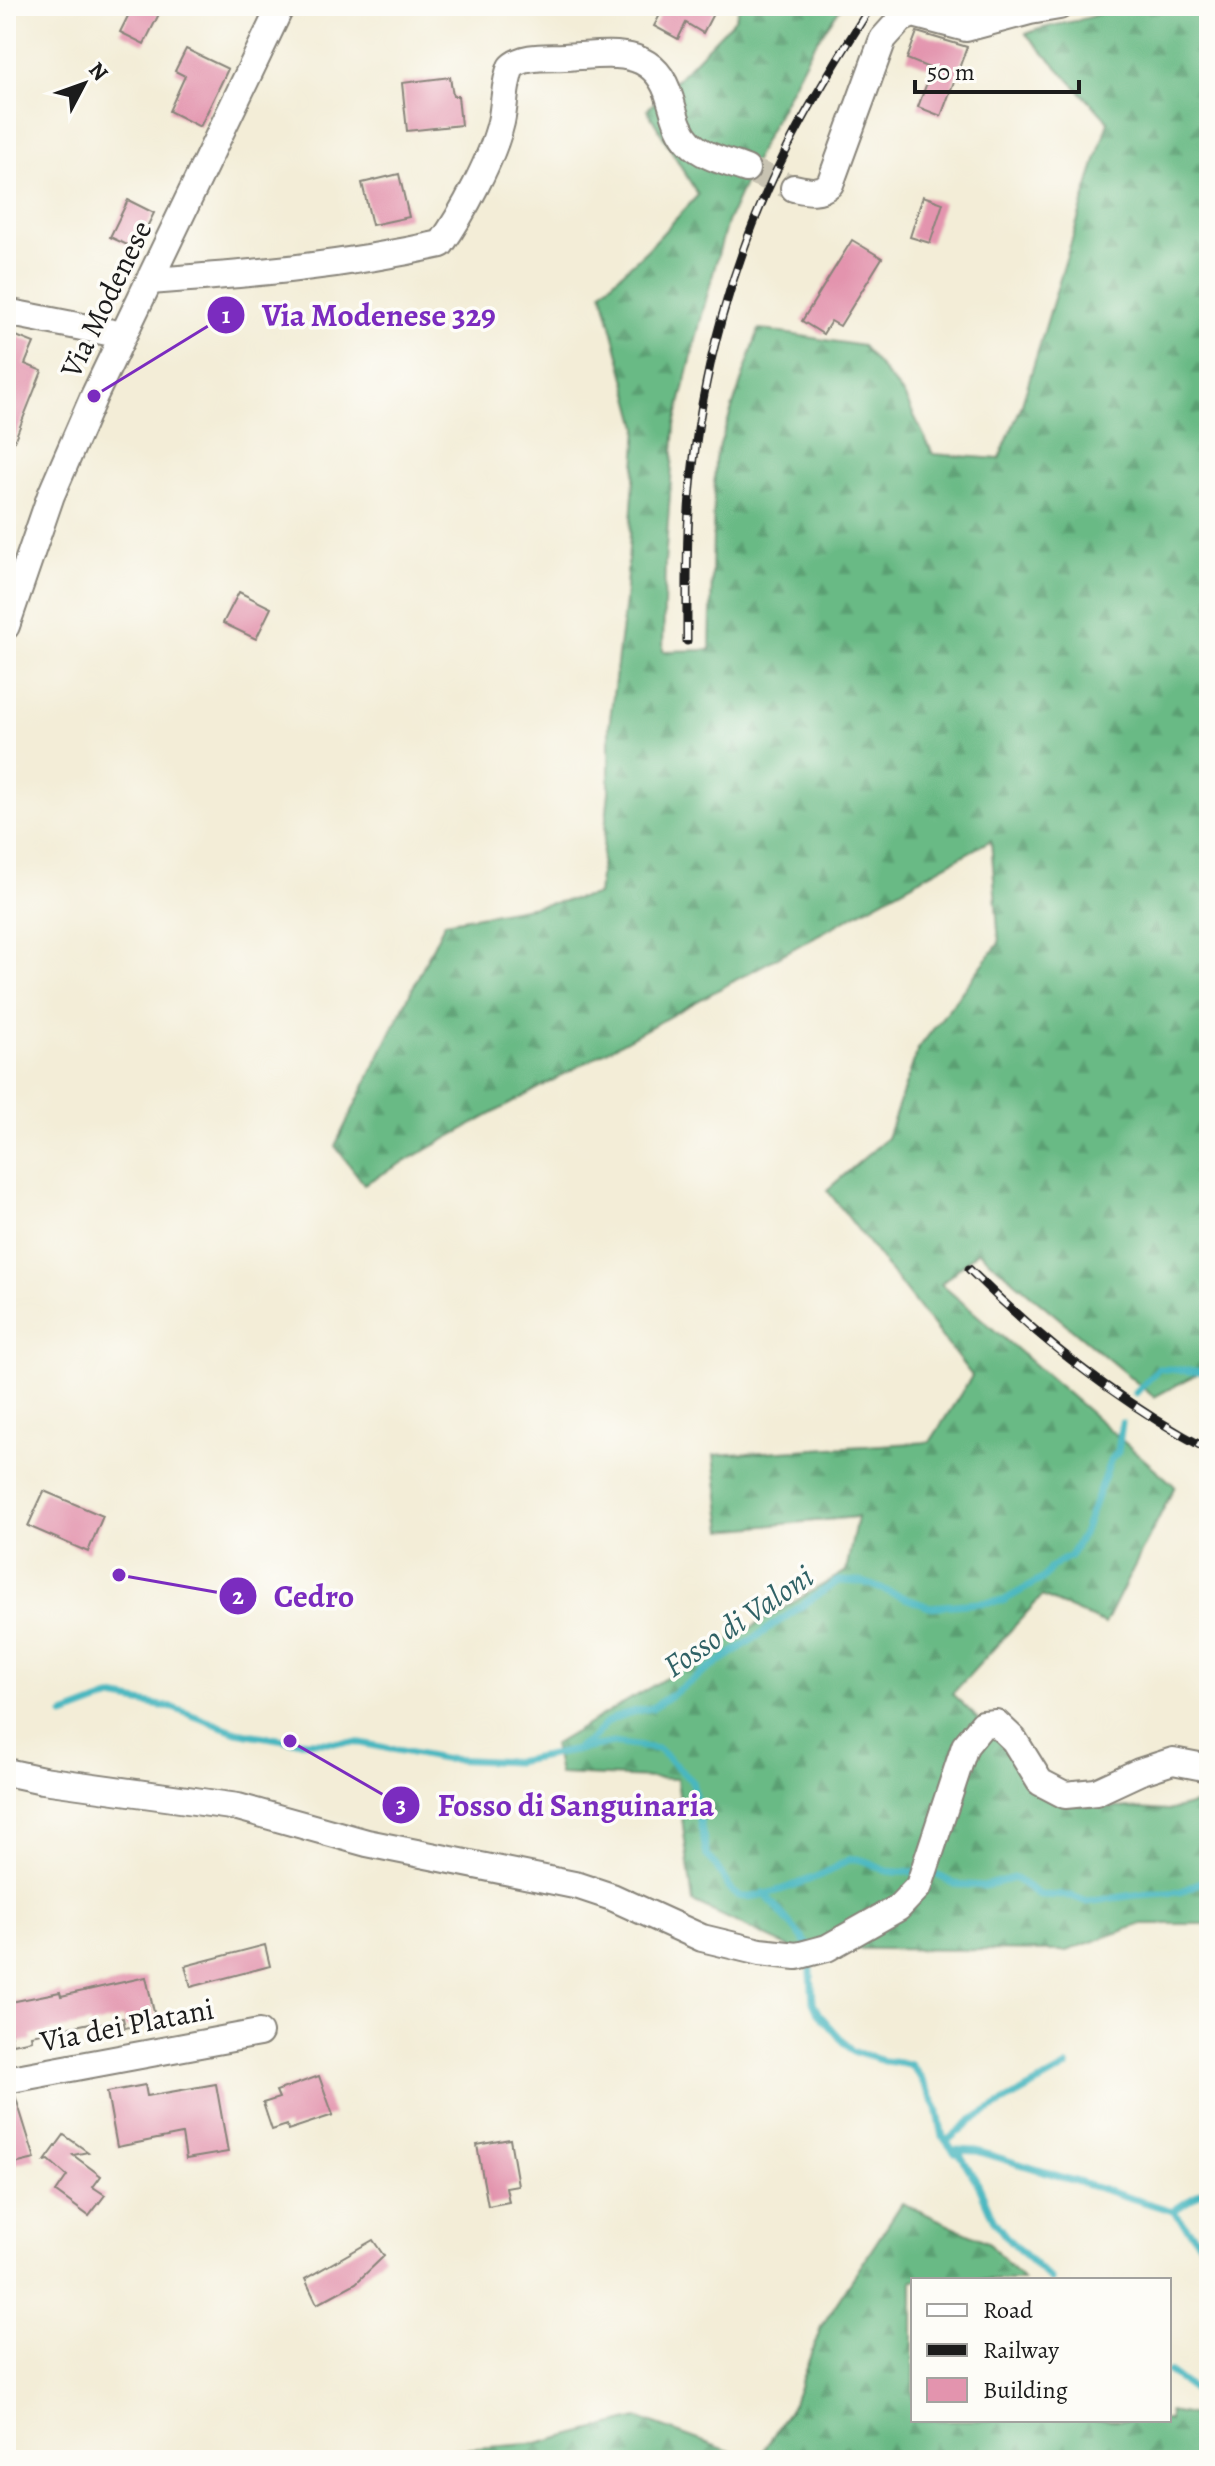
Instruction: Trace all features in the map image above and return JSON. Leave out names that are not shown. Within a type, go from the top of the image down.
[{"type":"street","name":"Via Modenese","points":[[6,626],[51,495],[123,335],[281,6]]},
{"type":"street","points":[[794,188],[813,192],[830,184],[883,39],[901,19],[913,14],[966,28],[1059,6]]},
{"type":"street","points":[[150,281],[288,271],[365,261],[441,244],[452,229],[501,124],[511,67],[524,59],[610,55],[646,62],[667,85],[677,123],[690,143],[700,151],[746,169]]},
{"type":"street","points":[[6,312],[123,335]]},
{"type":"street","points":[[6,1772],[238,1807],[367,1843],[579,1886],[702,1938],[760,1952],[797,1956],[827,1948],[898,1908],[919,1886],[965,1746],[983,1724],[996,1723],[1014,1740],[1040,1782],[1065,1795],[1096,1792],[1139,1772],[1173,1761],[1209,1768]]},
{"type":"street","name":"Via dei Platani","points":[[6,2080],[259,2033]]},
{"type":"green space","points":[[740,6],[842,6],[812,48],[762,144],[727,222],[675,425],[665,563],[663,651],[710,650],[715,459],[759,329],[862,346],[904,395],[933,454],[999,459],[1021,407],[1108,121],[1026,34],[1093,16],[1113,6],[1209,6],[1209,1368],[1154,1397],[978,1251],[941,1284],[1175,1486],[1105,1624],[1042,1596],[952,1694],[1069,1804],[1167,1811],[1209,1800],[1209,1924],[1142,1924],[1066,1951],[791,1948],[693,1902],[677,1779],[559,1774],[553,1745],[846,1571],[857,1517],[723,1530],[714,1455],[930,1442],[972,1376],[827,1190],[887,1138],[918,1049],[999,943],[991,840],[364,1184],[335,1146],[445,922],[598,895],[609,792],[609,727],[625,601],[638,427],[602,291],[647,250],[698,195],[647,110],[735,19]]},
{"type":"green space","points":[[902,2203],[988,2242],[1021,2278],[911,2278],[911,2422],[1171,2422],[1171,2411],[1209,2418],[1209,2460],[758,2460],[793,2403],[821,2327]]},
{"type":"green space","points":[[638,2418],[754,2460],[376,2460],[375,2456],[541,2443]]},
{"type":"building","points":[[133,6],[163,6],[144,44],[120,32]]},
{"type":"building","points":[[653,6],[717,6],[703,33],[686,23],[678,39],[654,26],[662,11]]},
{"type":"building","points":[[917,32],[967,47],[941,116],[918,107],[932,69],[907,59]]},
{"type":"building","points":[[186,49],[228,69],[200,127],[169,111],[185,76],[175,71]]},
{"type":"building","points":[[450,77],[453,96],[458,96],[461,125],[407,131],[402,83]]},
{"type":"building","points":[[399,174],[409,217],[372,225],[362,183]]},
{"type":"building","points":[[923,196],[943,203],[930,243],[910,237]]},
{"type":"building","points":[[128,200],[154,213],[136,249],[110,237]]},
{"type":"building","points":[[852,240],[882,258],[840,326],[831,321],[823,334],[802,321]]},
{"type":"building","points":[[6,332],[34,343],[25,364],[42,371],[7,459]]},
{"type":"building","points":[[239,592],[271,608],[256,639],[223,623]]},
{"type":"building","points":[[44,1491],[103,1516],[88,1552],[28,1526]]},
{"type":"building","points":[[265,1945],[270,1966],[191,1987],[185,1966]]},
{"type":"building","points":[[146,1977],[156,2021],[125,2028],[123,2018],[90,2026],[90,2023],[31,2035],[32,2040],[12,2044],[6,2003],[60,1992],[61,1996]]},
{"type":"building","points":[[319,2076],[333,2115],[288,2130],[287,2125],[272,2130],[263,2103],[279,2098],[276,2091]]},
{"type":"building","points":[[216,2084],[228,2152],[186,2159],[182,2134],[117,2147],[107,2092],[145,2085],[147,2096]]},
{"type":"building","points":[[15,2095],[35,2159],[6,2166],[6,2096]]},
{"type":"building","points":[[64,2135],[88,2152],[73,2155],[101,2176],[93,2187],[105,2195],[89,2216],[56,2192],[67,2176],[49,2160],[45,2161]]},
{"type":"building","points":[[510,2139],[518,2185],[506,2187],[509,2202],[488,2206],[477,2145]]},
{"type":"building","points":[[373,2240],[384,2256],[356,2283],[317,2304],[305,2279]]},
{"type":"waterway","name":"Fosso di Valoni","points":[[1136,1393],[1158,1369],[1209,1371]]},
{"type":"waterway","name":"Fosso di Valoni","points":[[578,1747],[591,1740],[613,1719],[652,1708],[838,1581],[863,1582],[929,1607],[1003,1601],[1044,1578],[1051,1567],[1070,1556],[1083,1534],[1111,1459],[1118,1452],[1122,1423]]},
{"type":"waterway","points":[[64,1715],[112,1697],[173,1708],[236,1732],[290,1741],[361,1743],[442,1759],[515,1762],[613,1743],[658,1749],[692,1781],[707,1856],[737,1895],[755,1896],[783,1889],[852,1859],[887,1871],[917,1872]]},
{"type":"waterway","points":[[930,1871],[954,1884],[984,1886],[1014,1878],[1039,1895],[1072,1896],[1087,1902],[1180,1892],[1209,1878]]},
{"type":"waterway","points":[[764,1893],[809,1946]]},
{"type":"waterway","points":[[810,1959],[813,2002],[818,2013],[852,2051],[884,2061],[910,2064],[937,2108],[943,2137],[961,2156],[978,2184],[994,2221],[1007,2238],[1049,2278]]},
{"type":"waterway","points":[[947,2141],[972,2120],[1067,2067]]},
{"type":"waterway","points":[[955,2150],[977,2151],[1173,2211],[1209,2253]]},
{"type":"waterway","points":[[1173,2211],[1209,2187]]},
{"type":"waterway","points":[[1171,2373],[1203,2397]]},
{"type":"tunnel","points":[[746,169],[794,188]]},
{"type":"railway","points":[[687,641],[690,496],[702,406],[722,317],[735,273],[768,188],[807,111],[871,6]]},
{"type":"railway","points":[[969,1269],[1024,1321],[1112,1391],[1209,1450]]},
{"type":"place","name":"Via Modenese 329","points":[[94,396]]},
{"type":"place","name":"Cedro","points":[[119,1575]]},
{"type":"place","name":"Fosso di Sanguinaria","points":[[290,1741]]}]
